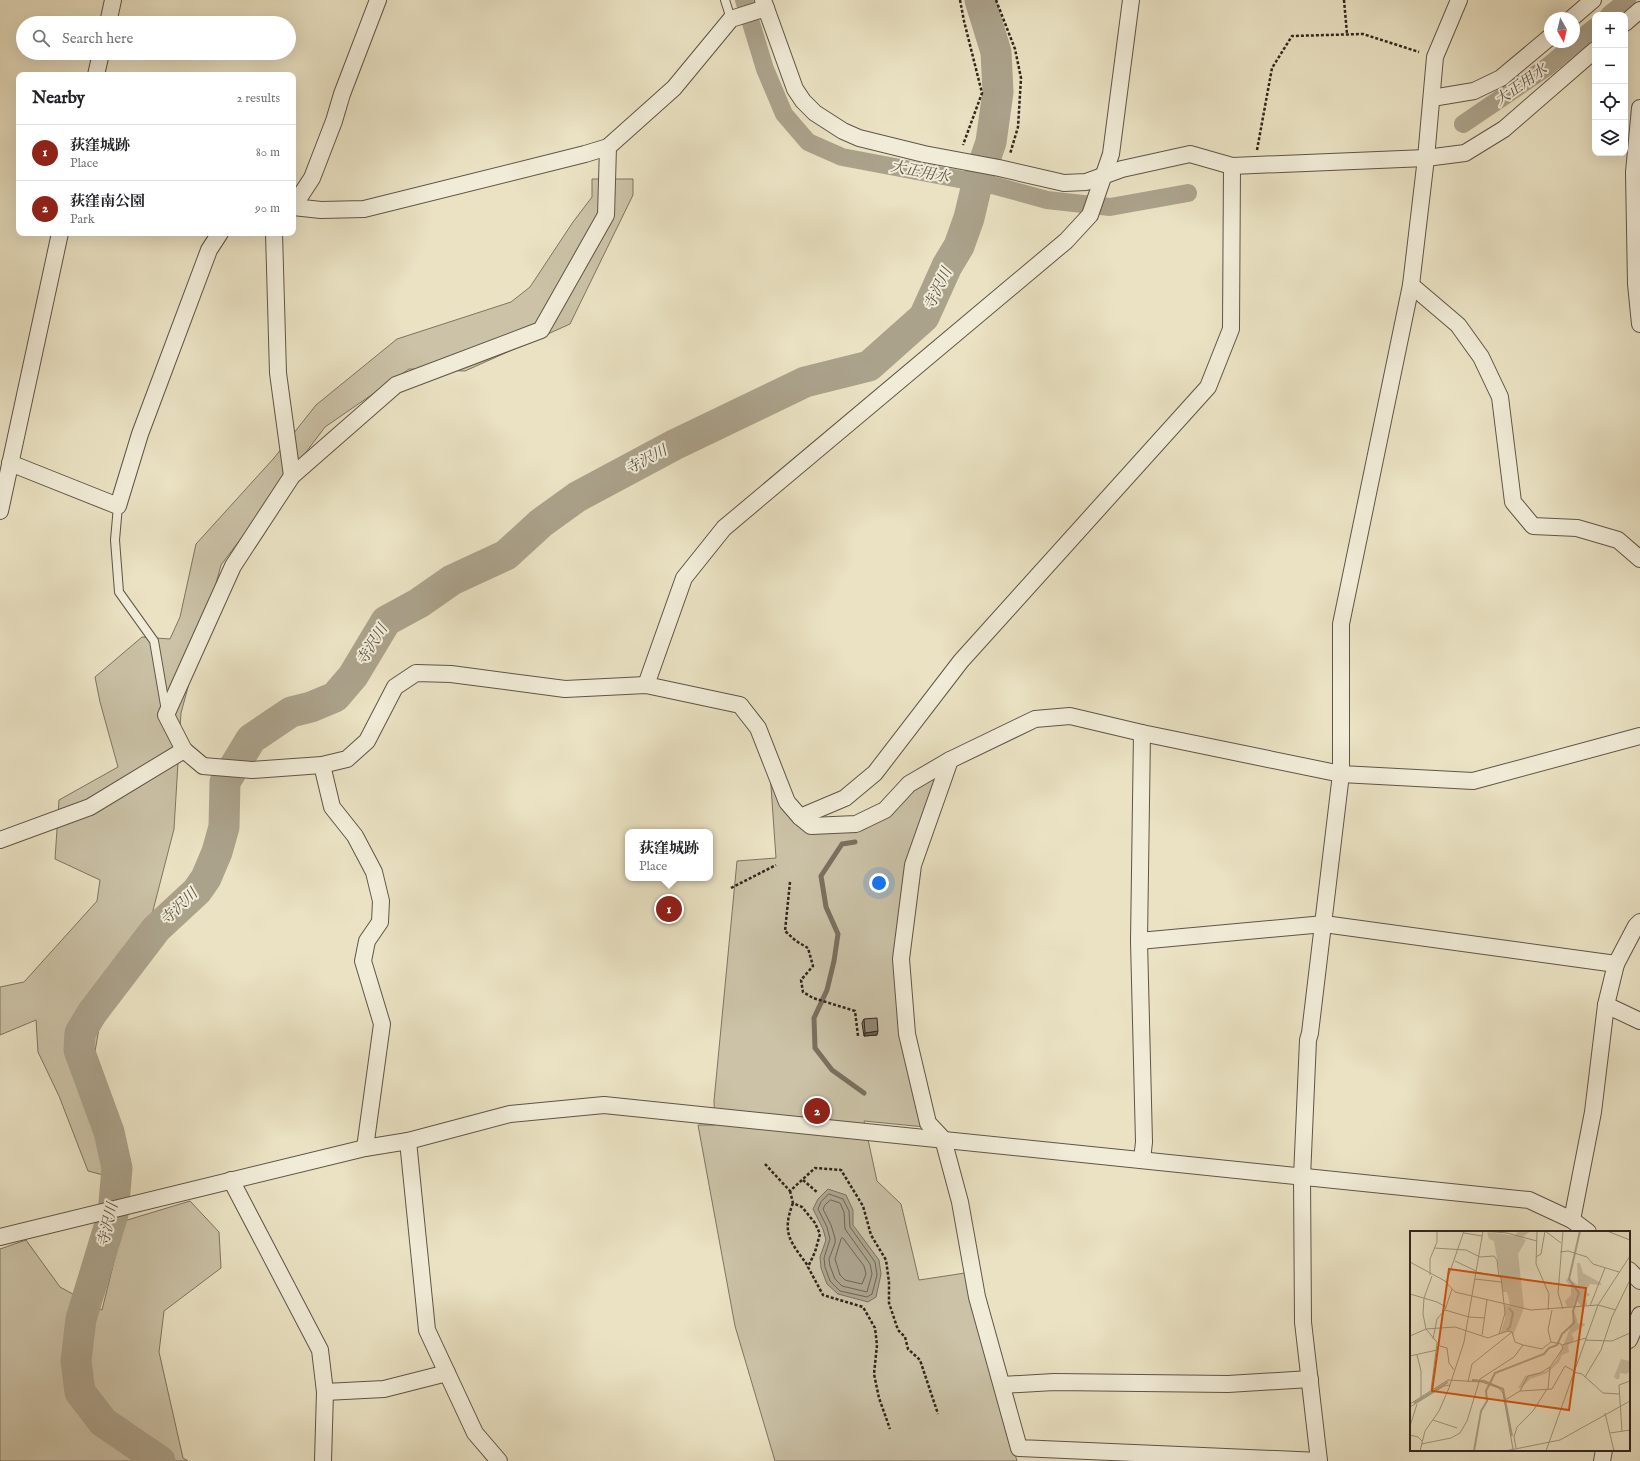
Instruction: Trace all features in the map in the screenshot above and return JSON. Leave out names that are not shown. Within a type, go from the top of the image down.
[{"type":"street","points":[[110,16],[113,0]]},
{"type":"street","points":[[296,202],[312,178],[378,0]]},
{"type":"street","points":[[646,685],[684,578],[724,528],[1066,242],[1090,215],[1111,154],[1131,0]]},
{"type":"street","points":[[950,760],[912,864],[902,959],[907,1034],[928,1123],[943,1139],[960,1202],[977,1297],[1019,1448],[1040,1455],[1319,1461],[1303,1322],[1302,1177],[1308,1040],[1324,924],[1341,774],[1342,624],[1410,285],[1426,158],[1435,57],[1459,0]]},
{"type":"street","points":[[1579,12],[1594,0]]},
{"type":"street","points":[[296,207],[321,210],[364,209],[608,147],[674,88],[734,18],[762,6],[794,89],[803,102],[815,113],[843,131],[859,138],[924,154],[1002,168],[1064,183],[1101,182],[1122,169],[1190,154],[1232,166],[1426,158],[1465,153],[1504,129],[1592,53]]},
{"type":"street","points":[[1628,20],[1640,10]]},
{"type":"street","points":[[1432,98],[1474,91],[1501,78],[1544,41]]},
{"type":"street","points":[[97,72],[99,60]]},
{"type":"street","points":[[1640,108],[1634,172],[1636,284],[1640,324]]},
{"type":"street","points":[[608,147],[606,215],[541,330],[396,385],[292,476],[233,566],[166,715],[184,750],[203,766],[252,770],[322,765],[347,759],[367,741],[396,687],[416,673],[451,674],[565,689],[646,685],[740,705],[758,728],[787,802],[800,817],[811,826],[856,824],[884,810],[909,784],[950,760],[1035,719],[1070,716],[1142,733],[1341,774],[1473,781],[1640,736]]},
{"type":"street","points":[[800,817],[845,798],[875,773],[961,660],[1208,387],[1231,329],[1232,166]]},
{"type":"street","points":[[0,511],[7,457],[59,236]]},
{"type":"street","points":[[7,457],[118,506],[140,434],[209,250],[218,236]]},
{"type":"street","points":[[274,236],[278,373],[292,476]]},
{"type":"street","points":[[1410,285],[1458,325],[1481,357],[1500,397],[1513,502],[1533,526],[1577,528],[1618,540],[1640,559]]},
{"type":"street","points":[[1142,733],[1139,941],[1144,1142],[1142,1160]]},
{"type":"street","points":[[0,840],[90,807],[184,750]]},
{"type":"street","points":[[322,765],[332,807],[355,836],[374,872],[381,901],[380,922],[367,942],[363,961],[382,1024],[365,1148]]},
{"type":"street","points":[[1572,1220],[1592,1112],[1606,1005],[1616,964],[1636,926],[1640,922]]},
{"type":"street","points":[[1139,941],[1324,924],[1616,964]]},
{"type":"street","points":[[1606,1005],[1640,1021]]},
{"type":"street","points":[[0,1236],[365,1148],[408,1141],[510,1114],[604,1105],[1529,1200],[1572,1220],[1587,1231]]},
{"type":"street","points":[[408,1141],[427,1330],[475,1433],[499,1461]]},
{"type":"street","points":[[231,1180],[320,1350],[325,1392],[323,1461]]},
{"type":"street","points":[[1630,1271],[1640,1281]]},
{"type":"street","points":[[1630,1338],[1640,1315]]},
{"type":"street","points":[[325,1392],[384,1389],[447,1373]]},
{"type":"street","points":[[1002,1386],[1054,1382],[1228,1384],[1310,1379]]},
{"type":"street","points":[[1602,1461],[1604,1451]]},
{"type":"lane","points":[[725,0],[734,18]]},
{"type":"lane","points":[[118,506],[116,540],[119,592],[154,641],[166,715]]},
{"type":"path","points":[[960,0],[982,93],[961,161]]},
{"type":"path","points":[[996,0],[1015,49],[1021,78],[1018,127],[1002,168]]},
{"type":"path","points":[[1344,0],[1347,34]]},
{"type":"path","points":[[1255,165],[1272,68],[1292,36],[1363,34],[1435,57]]},
{"type":"path","points":[[731,888],[776,865]]},
{"type":"path","points":[[790,882],[785,931],[796,941],[808,948],[813,966],[801,980],[803,992],[813,998],[855,1011],[858,1036]]},
{"type":"path","points":[[765,1164],[790,1191],[793,1203],[788,1217],[789,1239],[808,1267],[822,1295],[862,1307],[875,1328],[876,1345],[874,1374],[879,1398],[890,1429]]},
{"type":"path","points":[[790,1191],[815,1168],[841,1170],[863,1206],[871,1235],[886,1260],[889,1282],[889,1303],[898,1330],[905,1337],[908,1349],[920,1360],[938,1414]]},
{"type":"path","points":[[803,1180],[818,1194]]},
{"type":"path","points":[[793,1203],[802,1207],[815,1223],[820,1234],[815,1252],[808,1267]]},
{"type":"shaded area","points":[[592,179],[633,179],[633,195],[570,324],[465,371],[409,369],[325,427],[221,565],[181,713],[174,829],[150,922],[102,1011],[93,1063],[112,1123],[107,1176],[88,1171],[59,1096],[38,1052],[36,1020],[0,1035],[0,987],[24,982],[97,901],[100,880],[55,859],[59,800],[118,767],[100,702],[95,677],[142,637],[170,639],[180,617],[196,544],[274,458],[316,405],[397,339],[511,302],[530,287],[573,222],[592,197]]},
{"type":"shaded area","points":[[770,772],[807,832],[863,830],[894,810],[912,788],[934,777],[938,781],[894,964],[925,1127],[864,1121],[877,1181],[901,1204],[919,1280],[965,1273],[1017,1461],[775,1461],[735,1326],[698,1125],[715,1125],[714,1101],[737,861],[776,858]]},
{"type":"shaded area","points":[[190,1201],[219,1232],[221,1268],[164,1311],[159,1352],[183,1458],[188,1461],[0,1461],[0,1249],[26,1240],[60,1287],[102,1310],[124,1221]]},
{"type":"water","points":[[828,1189],[846,1195],[853,1210],[853,1225],[879,1260],[881,1274],[876,1297],[868,1302],[838,1294],[827,1284],[821,1268],[820,1257],[826,1240],[823,1229],[813,1209],[818,1199]]},
{"type":"building","points":[[877,1018],[878,1031],[865,1033],[864,1019]]},
{"type":"waterway","name":"大正用水","points":[[744,0],[765,69],[784,114],[808,142],[842,157],[996,186],[1047,200],[1110,207],[1188,193]]},
{"type":"waterway","name":"寺沢川","points":[[160,1461],[103,1422],[80,1392],[76,1361],[81,1319],[113,1214],[117,1168],[109,1132],[79,1050],[80,1033],[92,1013],[156,929],[197,891],[206,878],[217,852],[224,827],[225,782],[251,739],[291,712],[311,707],[335,697],[353,676],[386,621],[419,603],[452,580],[506,555],[541,523],[577,497],[674,445],[805,382],[869,366],[924,317],[947,266],[959,246],[969,218],[978,180],[991,142],[998,92],[996,52],[980,0]]},
{"type":"waterway","name":"大正用水","points":[[1613,12],[1627,0]]},
{"type":"waterway","name":"大正用水","points":[[1463,124],[1547,67],[1592,30]]},
{"type":"waterway","points":[[855,842],[842,844],[821,876],[826,907],[838,934],[834,961],[827,990],[814,1018],[815,1048],[832,1070],[864,1093]]},
{"type":"place","name":"荻窪城跡","points":[[669,909]]},
{"type":"place","name":"荻窪南公園","points":[[817,1111]]}]
